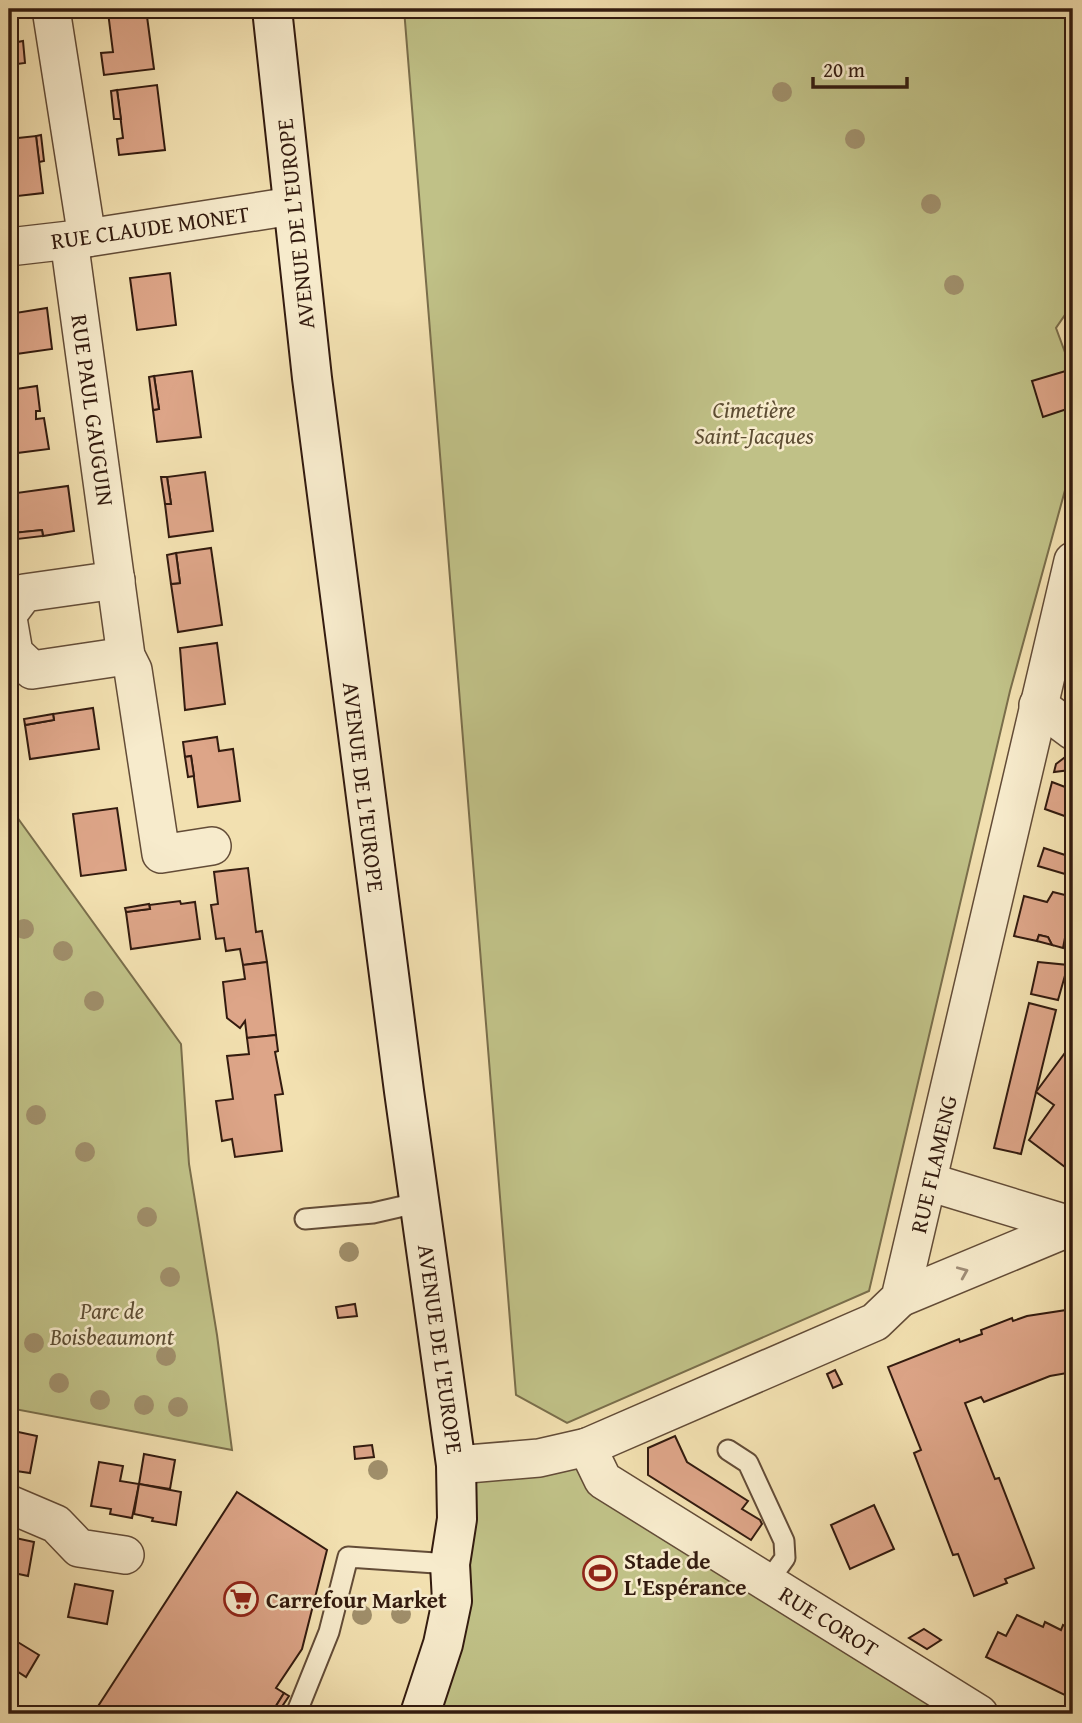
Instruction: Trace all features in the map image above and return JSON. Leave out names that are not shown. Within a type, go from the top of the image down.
[{"type":"main road","name":"AVENUE DE L'EUROPE","points":[[272,9],[312,378],[391,997],[456,1465],[457,1519],[450,1564],[452,1601],[443,1644],[420,1714]]},
{"type":"main road","name":"AVENUE DE L'EUROPE","points":[[396,1714],[420,1648],[430,1606],[450,1564]]},
{"type":"street","name":"RUE PAUL GAUGUIN","points":[[51,9],[116,580],[126,656],[133,670],[161,854],[212,846]]},
{"type":"street","name":"RUE CLAUDE MONET","points":[[9,247],[292,206]]},
{"type":"street","name":"RUE FLAMENG","points":[[900,1298],[1073,561]]},
{"type":"street","points":[[9,613],[24,593],[116,580]]},
{"type":"street","points":[[9,624],[14,653],[32,670],[126,656]]},
{"type":"street","points":[[1038,705],[1073,731]]},
{"type":"street","points":[[929,1182],[1073,1226]]},
{"type":"street","points":[[456,1465],[539,1458],[587,1447],[875,1322],[900,1298],[1073,1226]]},
{"type":"street","name":"RUE COROT","points":[[587,1447],[603,1480],[979,1714]]},
{"type":"street","points":[[9,1504],[56,1524],[79,1548],[125,1555]]},
{"type":"lane","points":[[305,1219],[373,1213],[421,1202]]},
{"type":"lane","points":[[728,1450],[748,1464],[784,1541],[785,1558],[767,1583]]},
{"type":"lane","points":[[296,1714],[329,1632],[348,1557],[450,1564]]},
{"type":"green space","name":"Cimetière Saint-Jacques","points":[[404,9],[1073,9],[1073,311],[1067,312],[1056,328],[1073,374],[1073,461],[1010,691],[869,1291],[567,1423],[516,1395]]},
{"type":"green space","name":"Parc de Boisbeaumont","points":[[9,806],[181,1044],[189,1164],[217,1335],[232,1450],[9,1408]]},
{"type":"green space","name":"Stade de L'Espérance","points":[[587,1447],[979,1714],[416,1714],[456,1465]]},
{"type":"building","points":[[146,9],[154,69],[104,75],[101,53],[113,52],[108,12]]},
{"type":"building","points":[[9,19],[12,43],[23,41],[25,63],[9,65]]},
{"type":"building","points":[[157,85],[165,150],[119,155],[117,139],[123,138],[117,90]]},
{"type":"building","points":[[117,90],[121,119],[114,119],[111,91]]},
{"type":"building","points":[[41,135],[44,161],[39,162],[36,136]]},
{"type":"building","points":[[36,136],[43,193],[9,197],[9,139]]},
{"type":"building","points":[[170,273],[176,325],[137,330],[130,278]]},
{"type":"building","points":[[47,308],[52,349],[9,355],[9,314]]},
{"type":"building","points":[[1069,370],[1073,383],[1073,407],[1043,417],[1032,381]]},
{"type":"building","points":[[192,371],[201,437],[157,442],[153,410],[159,409],[154,376]]},
{"type":"building","points":[[154,376],[159,409],[153,410],[149,377]]},
{"type":"building","points":[[37,386],[40,411],[36,411],[36,419],[44,418],[49,449],[9,454],[9,390]]},
{"type":"building","points":[[205,472],[213,531],[169,537],[165,504],[171,504],[167,477]]},
{"type":"building","points":[[161,477],[167,477],[171,504],[165,504]]},
{"type":"building","points":[[68,486],[74,531],[43,536],[42,530],[13,533],[9,494]]},
{"type":"building","points":[[9,497],[13,533],[42,530],[43,536],[9,540]]},
{"type":"building","points":[[211,548],[222,625],[178,632],[171,584],[180,583],[176,553]]},
{"type":"building","points":[[176,553],[180,583],[171,584],[167,555]]},
{"type":"building","points":[[217,643],[225,704],[185,710],[180,648]]},
{"type":"building","points":[[93,708],[99,749],[30,759],[25,725],[54,720],[53,714]]},
{"type":"building","points":[[53,714],[54,720],[25,725],[24,719]]},
{"type":"building","points":[[217,737],[219,751],[233,749],[240,801],[198,807],[191,756],[185,757],[183,742]]},
{"type":"building","points":[[1073,751],[1073,765],[1070,770],[1054,772],[1056,764]]},
{"type":"building","points":[[191,756],[194,776],[188,777],[185,757]]},
{"type":"building","points":[[1052,782],[1073,790],[1073,819],[1045,809]]},
{"type":"building","points":[[117,808],[126,870],[81,876],[73,814]]},
{"type":"building","points":[[1044,848],[1071,857],[1065,874],[1038,866]]},
{"type":"building","points":[[248,868],[256,932],[262,931],[267,962],[243,965],[240,949],[226,951],[224,938],[216,939],[211,905],[218,904],[214,872]]},
{"type":"building","points":[[1053,892],[1073,897],[1063,948],[1052,945],[1048,937],[1039,935],[1037,941],[1014,936],[1024,896],[1047,902]]},
{"type":"building","points":[[180,901],[181,904],[195,902],[200,939],[131,949],[126,912],[150,909],[149,905]]},
{"type":"building","points":[[149,904],[150,909],[126,912],[125,908]]},
{"type":"building","points":[[1039,935],[1048,937],[1052,945],[1037,941]]},
{"type":"building","points":[[267,962],[276,1035],[247,1038],[245,1021],[240,1028],[227,1018],[223,982],[245,979],[243,965]]},
{"type":"building","points":[[1038,962],[1068,965],[1058,1000],[1031,994]]},
{"type":"building","points":[[1029,1003],[1056,1010],[1021,1154],[994,1148]]},
{"type":"building","points":[[276,1035],[278,1051],[275,1052],[283,1094],[275,1095],[282,1151],[235,1157],[232,1139],[222,1141],[216,1101],[233,1099],[227,1056],[249,1054],[247,1038]]},
{"type":"building","points":[[1073,1042],[1073,1111],[1070,1115],[1073,1118],[1073,1173],[1029,1140],[1054,1105],[1036,1092]]},
{"type":"building","points":[[355,1304],[357,1316],[338,1318],[336,1307]]},
{"type":"building","points":[[1073,1309],[1073,1372],[1050,1376],[984,1402],[981,1397],[965,1403],[995,1479],[999,1478],[1034,1568],[1005,1579],[1007,1583],[974,1596],[958,1554],[953,1555],[914,1453],[921,1450],[888,1367],[959,1339],[960,1342],[982,1334],[981,1330],[1012,1318],[1013,1321],[1027,1316]]},
{"type":"building","points":[[835,1370],[842,1384],[833,1388],[827,1374]]},
{"type":"building","points":[[9,1430],[37,1436],[30,1473],[9,1470]]},
{"type":"building","points":[[675,1436],[687,1462],[748,1501],[742,1509],[762,1524],[751,1540],[648,1475],[648,1448]]},
{"type":"building","points":[[372,1445],[374,1457],[355,1459],[354,1447]]},
{"type":"building","points":[[144,1454],[175,1460],[170,1489],[139,1484]]},
{"type":"building","points":[[99,1462],[123,1466],[120,1481],[139,1484],[132,1518],[110,1514],[111,1509],[91,1506]]},
{"type":"building","points":[[139,1484],[181,1492],[176,1525],[152,1521],[153,1518],[134,1514]]},
{"type":"building","name":"Carrefour Market","points":[[237,1492],[327,1550],[302,1649],[276,1688],[284,1693],[271,1714],[93,1714]]},
{"type":"building","points":[[874,1505],[894,1549],[850,1569],[831,1525]]},
{"type":"building","points":[[11,1537],[34,1542],[28,1576],[9,1572]]},
{"type":"building","points":[[75,1584],[113,1591],[107,1624],[68,1617]]},
{"type":"building","points":[[1017,1615],[1043,1627],[1045,1622],[1061,1630],[1063,1625],[1073,1631],[1073,1699],[986,1657],[998,1632],[1006,1636]]},
{"type":"building","points":[[924,1629],[941,1640],[927,1649],[909,1638]]},
{"type":"building","points":[[16,1641],[39,1655],[26,1677],[9,1666],[9,1653]]},
{"type":"building","points":[[284,1693],[289,1696],[277,1714],[271,1714]]},
{"type":"place","name":"Stade de L'Espérance","points":[[600,1573]]},
{"type":"place","name":"Carrefour Market","points":[[241,1599]]}]
